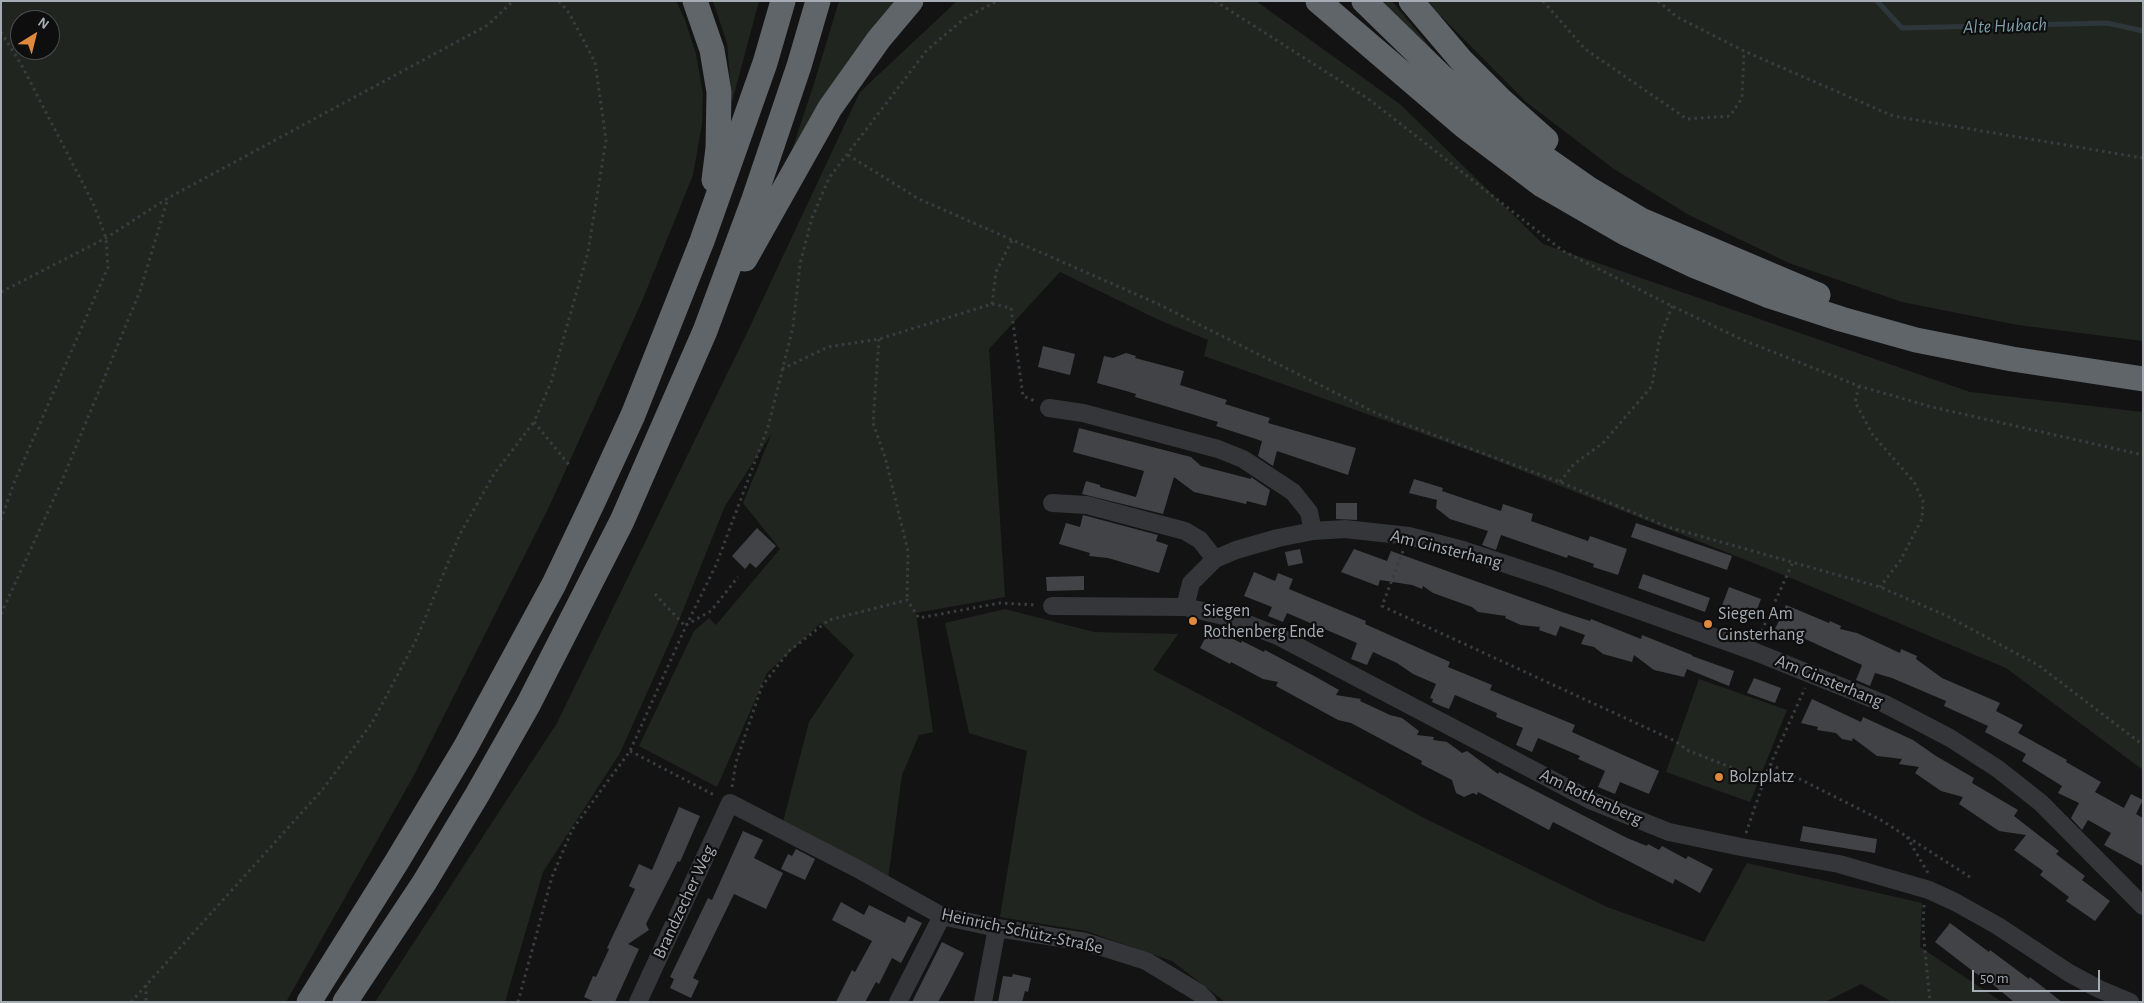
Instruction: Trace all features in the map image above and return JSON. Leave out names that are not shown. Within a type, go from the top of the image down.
[{"type":"highway","points":[[695,1],[712,50],[719,92],[718,148],[715,177],[702,241]]},
{"type":"highway","points":[[309,1002],[396,863],[464,748],[554,584],[633,415],[702,241],[765,63],[783,1]]},
{"type":"highway","points":[[346,1002],[424,883],[477,795],[528,705],[622,521],[705,331],[754,200],[799,66],[818,1]]},
{"type":"highway","points":[[705,331],[830,108],[879,39],[911,1]]},
{"type":"highway","points":[[1318,1],[1464,126],[1526,174],[1583,210],[1625,233],[1695,266],[1768,295],[1841,320],[1916,340],[2012,359],[2143,379]]},
{"type":"highway","points":[[1341,1],[1428,94]]},
{"type":"highway","points":[[1364,1],[1441,76],[1536,152],[1589,189],[1642,220],[1723,256],[1845,305],[1914,325],[2104,360],[2143,363]]},
{"type":"highway","points":[[1411,1],[1461,60],[1500,100],[1552,146],[1629,202],[1723,256]]},
{"type":"street","points":[[1049,408],[1082,413],[1218,449],[1244,460],[1293,492],[1309,512],[1314,531]]},
{"type":"street","points":[[1052,503],[1087,505],[1185,531],[1200,540],[1215,559]]},
{"type":"street","name":"Am Ginsterhang","points":[[1185,608],[1191,583],[1215,559],[1236,550],[1278,538],[1314,531],[1345,529],[1409,536],[1463,550],[1560,582],[1753,651],[1885,704],[1950,738],[1998,768],[2040,803],[2143,906]]},
{"type":"street","name":"Am Rothenberg","points":[[1052,606],[1185,608],[1232,618],[1278,636],[1592,801],[1669,832],[1742,848],[1839,864],[1929,890],[1998,926],[2069,973],[2130,1002]]},
{"type":"street","name":"Heinrich-Schütz-Straße","points":[[730,803],[856,868],[942,916],[997,928],[1086,942],[1146,961],[1200,999]]},
{"type":"street","name":"Brandzecher Weg","points":[[638,1002],[730,803]]},
{"type":"street","points":[[898,1002],[942,916]]},
{"type":"street","points":[[983,1002],[997,928]]},
{"type":"path","points":[[1,292],[106,238],[168,198],[488,25],[512,1]]},
{"type":"path","points":[[131,1002],[323,789],[372,723],[416,640],[460,534],[494,474],[534,422],[551,382],[588,252],[606,140],[594,62],[559,1]]},
{"type":"path","points":[[518,1002],[552,878],[572,830],[630,751],[686,626],[716,565],[764,436],[793,327],[800,264],[812,218],[829,178],[927,50],[965,18],[997,1]]},
{"type":"path","points":[[1543,1],[1585,49],[1687,119],[1730,116],[1742,98],[1744,50]]},
{"type":"path","points":[[1658,1],[1677,17],[1744,50],[1893,116],[2143,158]]},
{"type":"path","points":[[1,32],[21,64],[93,203],[106,238],[108,267],[14,482],[1,520]]},
{"type":"path","points":[[848,155],[919,198],[1156,303],[1378,414],[1560,482],[1668,527],[1880,587],[1947,616],[2038,665],[2143,745]]},
{"type":"path","points":[[1,614],[61,483],[140,291],[168,198]]},
{"type":"path","points":[[992,304],[996,272],[1012,240]]},
{"type":"path","points":[[781,369],[828,347],[879,339],[992,304],[1011,308],[1023,396],[1049,408]]},
{"type":"path","points":[[1560,482],[1574,464],[1603,443],[1652,386],[1660,341],[1672,306]]},
{"type":"path","points":[[879,339],[873,423],[886,457],[908,551],[907,600],[919,618],[1000,604],[1052,606]]},
{"type":"path","points":[[1859,386],[1855,402],[1873,435],[1914,482],[1922,501],[1922,519],[1900,561],[1880,587]]},
{"type":"path","points":[[534,422],[570,466]]},
{"type":"path","points":[[1409,536],[1382,606],[1675,742],[1689,751],[1764,780]]},
{"type":"path","points":[[1758,640],[1793,562]]},
{"type":"path","points":[[686,626],[711,611],[738,577]]},
{"type":"path","points":[[654,594],[686,626]]},
{"type":"path","points":[[630,751],[730,803],[736,762],[762,686],[789,651],[829,620],[907,600]]},
{"type":"path","points":[[1750,819],[1770,764],[1804,690]]},
{"type":"path","points":[[1770,764],[1880,820],[1970,877]]},
{"type":"path","points":[[1907,837],[1925,868]]},
{"type":"path","points":[[1923,906],[1923,928],[1930,1002]]},
{"type":"path","points":[[146,984],[146,1002]]},
{"type":"shaded area","points":[[1,1],[676,1],[685,20],[696,54],[703,94],[702,124],[693,175],[642,301],[548,509],[413,777],[286,1002],[1,1002]]},
{"type":"shaded area","points":[[713,1],[759,1],[732,102],[727,43]]},
{"type":"shaded area","points":[[839,1],[904,1],[782,180],[813,87]]},
{"type":"shaded area","points":[[957,1],[1256,1],[1401,105],[1543,244],[1970,392],[2143,412],[2143,770],[2006,668],[1791,578],[1485,456],[1204,356],[1208,340],[1159,320],[1060,272],[989,349],[1005,597],[916,613],[933,732],[919,735],[902,775],[888,879],[783,822],[809,722],[854,655],[821,623],[767,673],[717,787],[639,746],[694,631],[709,618],[716,625],[780,549],[743,503],[772,433],[725,506],[675,630],[620,753],[543,872],[505,1002],[375,1002],[557,723],[746,335],[860,92]]},
{"type":"shaded area","points":[[1381,1],[1392,1],[1434,52]]},
{"type":"shaded area","points":[[1429,1],[2143,1],[2143,341],[2018,325],[1902,302],[1789,263],[1689,215],[1614,169],[1526,102],[1435,10]]},
{"type":"shaded area","points":[[1005,609],[1094,632],[1178,634],[1153,670],[1235,713],[1422,817],[1607,907],[1704,942],[1747,863],[1922,903],[1920,947],[2002,1002],[1892,1002],[1861,984],[1825,1002],[1225,1002],[1172,961],[1086,931],[1000,917],[1027,751],[969,733],[945,623]]},
{"type":"shaded area","points":[[1699,679],[1787,710],[1750,802],[1666,772]]},
{"type":"building","points":[[1043,346],[1075,354],[1070,375],[1038,367]]},
{"type":"building","points":[[1126,353],[1136,356],[1135,358],[1184,371],[1180,385],[1227,400],[1225,404],[1270,418],[1268,423],[1356,448],[1348,475],[1277,451],[1273,466],[1258,456],[1262,441],[1216,426],[1218,422],[1135,397],[1136,394],[1097,383],[1104,356],[1113,358]]},
{"type":"building","points":[[1079,428],[1191,457],[1201,466],[1251,479],[1251,477],[1270,490],[1266,506],[1247,501],[1246,504],[1194,492],[1174,477],[1163,514],[1082,494],[1086,481],[1136,497],[1144,471],[1073,452]]},
{"type":"building","points":[[1414,479],[1443,488],[1442,491],[1501,511],[1503,504],[1533,514],[1531,521],[1588,541],[1590,536],[1627,549],[1618,575],[1593,567],[1594,564],[1568,555],[1567,558],[1501,535],[1496,550],[1482,545],[1488,531],[1450,519],[1436,508],[1437,500],[1409,493]]},
{"type":"building","points":[[1336,503],[1357,503],[1357,520],[1336,519]]},
{"type":"building","points":[[1083,515],[1158,535],[1156,541],[1168,545],[1159,573],[1108,558],[1089,556],[1090,553],[1059,544],[1066,523],[1080,527]]},
{"type":"building","points":[[1636,523],[1732,556],[1727,570],[1631,537]]},
{"type":"building","points":[[757,528],[776,546],[756,568],[750,563],[745,569],[732,556]]},
{"type":"building","points":[[1300,549],[1303,563],[1288,566],[1285,552]]},
{"type":"building","points":[[1354,549],[1387,561],[1391,551],[1565,613],[1590,621],[1591,619],[1641,639],[1642,635],[1734,671],[1729,686],[1687,669],[1684,677],[1654,670],[1634,655],[1632,662],[1603,654],[1594,647],[1581,644],[1585,635],[1560,626],[1556,636],[1539,630],[1540,627],[1521,625],[1505,618],[1506,616],[1478,612],[1472,607],[1433,593],[1423,586],[1422,589],[1412,585],[1380,580],[1378,586],[1341,572]]},
{"type":"building","points":[[1254,572],[1275,581],[1278,573],[1293,579],[1289,589],[1366,621],[1365,624],[1450,662],[1448,667],[1492,685],[1490,690],[1575,725],[1572,732],[1659,771],[1649,794],[1620,782],[1615,794],[1598,787],[1605,771],[1578,759],[1580,756],[1538,738],[1532,752],[1516,745],[1523,728],[1496,717],[1497,713],[1455,695],[1449,709],[1441,706],[1432,702],[1433,699],[1430,698],[1436,684],[1413,674],[1397,663],[1373,652],[1367,665],[1351,659],[1357,643],[1287,613],[1283,622],[1268,616],[1272,607],[1244,596]]},
{"type":"building","points":[[1643,574],[1710,598],[1705,612],[1638,588]]},
{"type":"building","points":[[1084,576],[1084,590],[1047,591],[1046,577]]},
{"type":"building","points":[[1729,587],[1761,599],[1753,620],[1721,608]]},
{"type":"building","points":[[1786,605],[1829,623],[1830,621],[1841,626],[1840,629],[1857,633],[1900,653],[1901,649],[1917,656],[1916,659],[1942,678],[2000,703],[1996,711],[2023,725],[2018,733],[2067,760],[2066,762],[2101,782],[2095,792],[2124,808],[2131,794],[2143,800],[2136,814],[2143,818],[2143,866],[2104,845],[2111,833],[2088,820],[2082,830],[2071,818],[2079,803],[2058,793],[2062,786],[2022,761],[2026,754],[1985,732],[1988,726],[1944,706],[1946,701],[1892,678],[1875,673],[1870,686],[1856,680],[1862,665],[1803,638],[1803,640],[1775,629]]},
{"type":"building","points":[[1211,627],[1241,643],[1242,641],[1264,652],[1265,650],[1316,677],[1339,690],[1336,695],[1361,699],[1360,701],[1390,715],[1402,718],[1419,731],[1417,735],[1434,737],[1433,740],[1447,742],[1462,753],[1467,751],[1498,774],[1499,772],[1627,838],[1647,846],[1648,844],[1659,850],[1662,846],[1686,859],[1688,856],[1713,869],[1700,893],[1675,879],[1673,884],[1553,822],[1549,830],[1478,792],[1477,795],[1473,793],[1464,797],[1456,793],[1452,780],[1421,764],[1422,761],[1351,723],[1338,720],[1276,686],[1278,682],[1263,679],[1200,648]]},
{"type":"building","points":[[1754,678],[1781,688],[1775,703],[1747,693]]},
{"type":"building","points":[[1812,699],[1861,722],[1863,717],[1913,740],[1974,778],[1972,783],[2018,810],[2014,816],[2059,851],[2056,854],[2085,876],[2082,880],[2110,901],[2095,921],[2066,901],[2069,897],[2040,875],[2043,871],[2014,850],[2026,835],[1999,831],[1959,804],[1963,797],[1941,791],[1915,773],[1919,767],[1899,764],[1902,759],[1877,756],[1853,738],[1852,741],[1842,739],[1836,733],[1817,730],[1818,727],[1801,723]]},
{"type":"building","points":[[679,807],[700,816],[680,862],[678,861],[646,924],[649,930],[628,944],[639,949],[615,1002],[595,1002],[584,997],[593,976],[596,977],[609,949],[607,948],[635,889],[629,886],[639,864],[652,870]]},
{"type":"building","points":[[1803,826],[1877,839],[1875,853],[1800,841]]},
{"type":"building","points":[[743,831],[763,840],[754,858],[783,873],[766,909],[734,894],[693,978],[699,981],[691,998],[670,988],[674,979],[670,977],[708,898],[712,900]]},
{"type":"building","points":[[796,849],[815,859],[805,880],[781,869],[788,854],[792,856]]},
{"type":"building","points":[[841,902],[864,915],[869,905],[905,923],[908,916],[922,923],[901,963],[892,958],[879,984],[876,982],[865,1002],[836,1002],[852,970],[855,972],[872,941],[832,920]]},
{"type":"building","points":[[1950,923],[2029,979],[2030,977],[2062,1002],[2014,1002],[1984,977],[1974,972],[1935,942]]},
{"type":"building","points":[[942,942],[964,953],[938,1002],[912,1002]]},
{"type":"building","points":[[1013,974],[1031,978],[1028,992],[1025,991],[1022,1002],[998,1002],[1003,976],[1012,977]]},
{"type":"waterway","name":"Alte Hubach","points":[[1877,1],[1902,28],[2107,23],[2143,31]]},
{"type":"place","name":"Siegen Rothenberg Ende","points":[[1193,621]]},
{"type":"place","name":"Siegen Am Ginsterhang","points":[[1708,624]]},
{"type":"place","name":"Bolzplatz","points":[[1719,777]]}]
